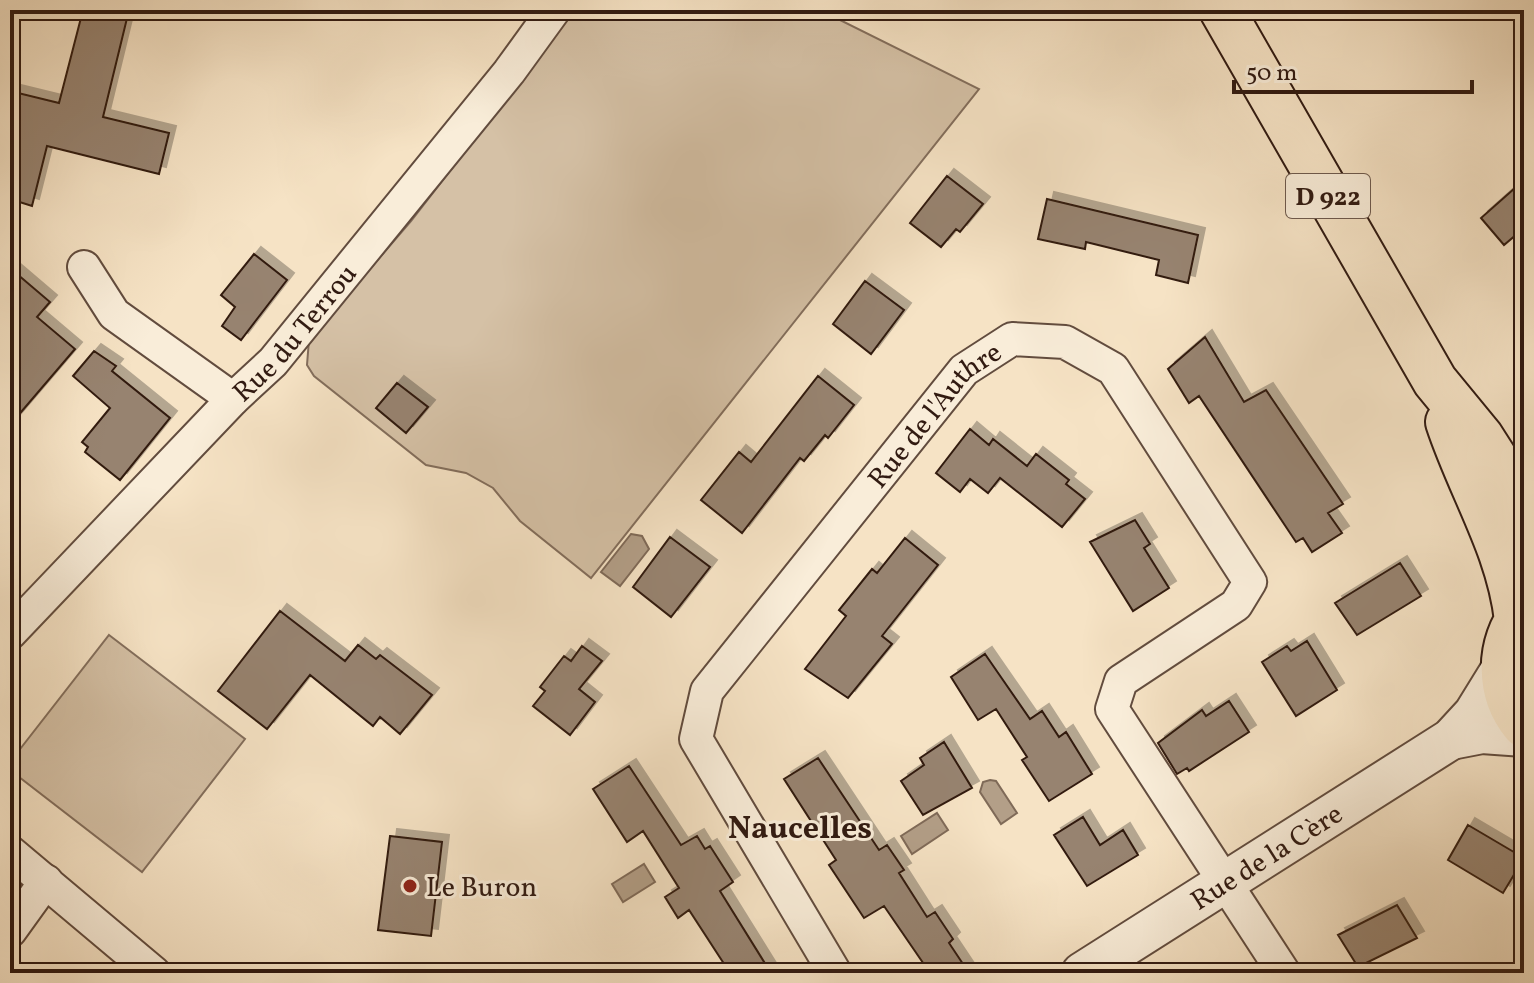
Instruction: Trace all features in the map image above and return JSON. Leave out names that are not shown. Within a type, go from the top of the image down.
[{"type":"main road","name":"D 922","points":[[1222,10],[1435,381],[1481,437],[1524,504]]},
{"type":"main road","name":"D 922","points":[[1435,381],[1457,450],[1497,539],[1520,615]]},
{"type":"main road","points":[[1520,615],[1509,634],[1503,667],[1511,706],[1524,725]]},
{"type":"street","name":"Rue du Terrou","points":[[10,633],[233,399],[273,362],[509,72],[554,10]]},
{"type":"street","points":[[84,267],[114,314],[233,399]]},
{"type":"street","name":"Rue de l'Authre","points":[[835,973],[696,739],[707,691],[964,370],[1012,339],[1065,342],[1113,369],[1250,582],[1236,605],[1121,681],[1112,709],[1225,883]]},
{"type":"street","name":"Rue de la Cère","points":[[1082,973],[1451,739],[1474,714],[1503,667]]},
{"type":"street","name":"Rue de la Cère","points":[[1451,739],[1482,733],[1524,736]]},
{"type":"street","points":[[10,852],[154,973]]},
{"type":"street","points":[[10,931],[46,881]]},
{"type":"street","points":[[1225,883],[1284,973]]},
{"type":"shaded area","points":[[575,10],[820,10],[979,89],[591,578],[520,521],[493,488],[466,473],[426,465],[314,376],[307,365],[309,340],[411,221]]},
{"type":"shaded area","points":[[631,534],[642,536],[649,549],[620,586],[601,572]]},
{"type":"shaded area","points":[[109,635],[245,739],[142,872],[10,770],[10,762]]},
{"type":"shaded area","points":[[996,781],[1017,813],[1001,824],[980,792],[983,782]]},
{"type":"shaded area","points":[[937,813],[948,830],[912,854],[901,836]]},
{"type":"shaded area","points":[[644,864],[655,882],[623,902],[612,884]]},
{"type":"building","points":[[83,10],[129,10],[103,117],[169,133],[159,174],[47,146],[32,206],[10,199],[10,91],[59,103]]},
{"type":"building","points":[[947,176],[983,204],[960,232],[956,229],[941,247],[910,223]]},
{"type":"building","points":[[1524,180],[1524,228],[1504,245],[1481,218]]},
{"type":"building","points":[[1047,199],[1198,235],[1188,283],[1156,275],[1159,260],[1086,242],[1085,249],[1038,239]]},
{"type":"building","points":[[254,254],[287,280],[241,340],[222,326],[235,307],[221,295]]},
{"type":"building","points":[[10,268],[50,302],[37,317],[75,349],[10,425]]},
{"type":"building","points":[[865,281],[904,310],[871,354],[833,324]]},
{"type":"building","points":[[1205,337],[1244,402],[1266,390],[1343,504],[1328,513],[1342,533],[1312,552],[1303,538],[1296,542],[1199,396],[1189,403],[1168,369]]},
{"type":"building","points":[[94,351],[116,366],[112,371],[170,418],[120,480],[85,452],[88,447],[82,442],[110,408],[73,376]]},
{"type":"building","points":[[818,376],[854,405],[828,438],[825,435],[804,461],[800,458],[742,533],[701,500],[739,452],[751,462]]},
{"type":"building","points":[[397,383],[428,407],[406,433],[376,408]]},
{"type":"building","points":[[970,429],[989,445],[993,439],[1027,466],[1036,454],[1069,480],[1066,484],[1085,499],[1062,527],[1000,478],[988,493],[970,479],[960,492],[936,473]]},
{"type":"building","points":[[1135,520],[1150,544],[1144,548],[1169,588],[1133,611],[1090,542]]},
{"type":"building","points":[[670,537],[710,567],[671,617],[633,587]]},
{"type":"building","points":[[905,538],[938,565],[882,636],[892,644],[848,698],[805,669],[846,616],[839,610],[872,569],[877,573]]},
{"type":"building","points":[[1400,563],[1421,596],[1357,635],[1335,603]]},
{"type":"building","points":[[280,611],[345,661],[358,645],[376,659],[380,655],[432,695],[400,734],[380,717],[373,726],[310,675],[267,729],[218,691]]},
{"type":"building","points":[[1307,641],[1337,690],[1296,716],[1262,662],[1287,646],[1291,651]]},
{"type":"building","points":[[582,646],[602,661],[579,689],[595,702],[570,735],[533,706],[545,691],[540,687],[564,656],[571,661]]},
{"type":"building","points":[[985,654],[1030,719],[1042,711],[1059,737],[1066,732],[1092,774],[1049,801],[1022,760],[1027,757],[996,709],[978,720],[951,677]]},
{"type":"building","points":[[1229,701],[1249,732],[1189,771],[1187,768],[1177,774],[1158,743],[1202,710],[1206,716]]},
{"type":"building","points":[[944,742],[972,788],[923,815],[901,781],[924,765],[920,758]]},
{"type":"building","points":[[818,758],[879,850],[887,845],[904,870],[899,873],[927,917],[935,912],[953,939],[949,943],[969,973],[930,973],[884,906],[864,918],[829,865],[836,860],[784,779]]},
{"type":"building","points":[[629,766],[681,845],[697,836],[705,849],[710,846],[733,882],[720,891],[771,973],[730,973],[689,910],[678,918],[665,897],[679,888],[643,831],[627,842],[593,789]]},
{"type":"building","points":[[1083,817],[1100,845],[1123,830],[1138,855],[1087,886],[1054,835]]},
{"type":"building","points":[[1468,825],[1524,858],[1503,893],[1448,860]]},
{"type":"building","name":"Le Buron","points":[[390,836],[442,842],[431,936],[378,930]]},
{"type":"building","points":[[1397,905],[1417,938],[1358,967],[1338,935]]},
{"type":"place","name":"Le Buron","points":[[410,886]]},
{"type":"district","name":"Naucelles","points":[[800,827]]}]
